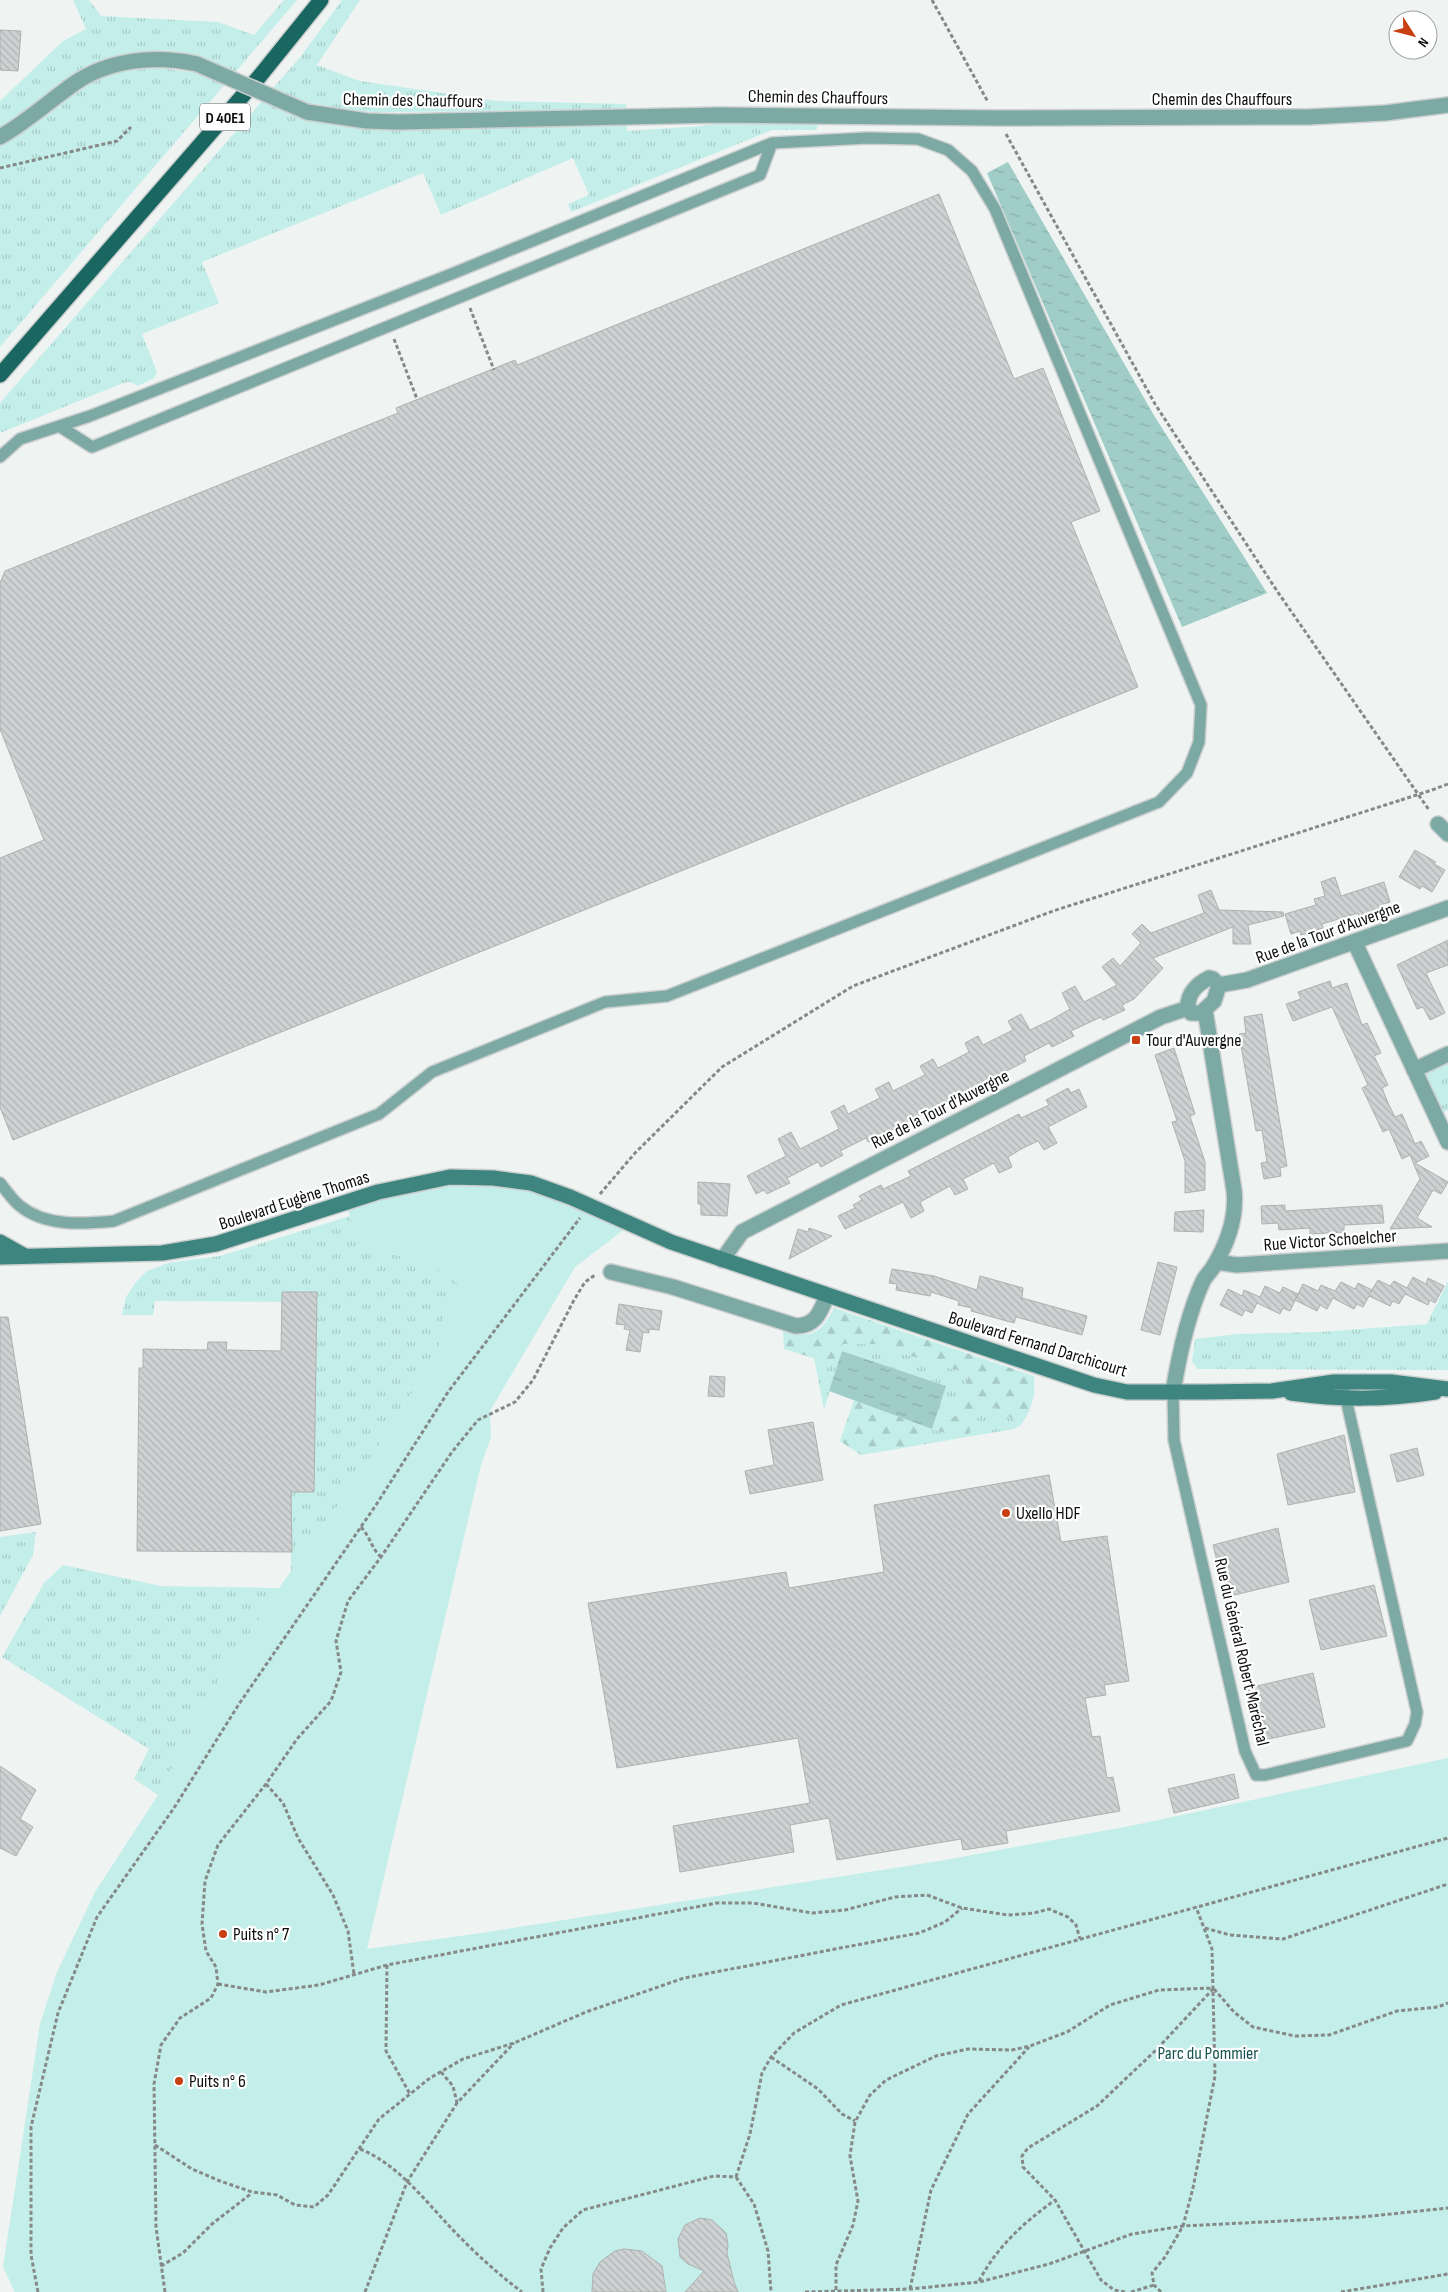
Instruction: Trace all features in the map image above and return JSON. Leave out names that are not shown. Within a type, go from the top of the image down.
[{"type":"main road","name":"D 40E1","points":[[0,375],[259,77],[321,0]]},
{"type":"main road","name":"Boulevard Eugène Thomas","points":[[0,1257],[25,1256],[47,1258],[162,1253],[216,1244],[378,1192],[450,1177],[493,1178],[531,1183],[570,1197],[671,1242],[722,1260]]},
{"type":"main road","name":"Boulevard Eugène Thomas","points":[[0,1242],[25,1256]]},
{"type":"main road","name":"Boulevard Fernand Darchicourt","points":[[722,1260],[1094,1385],[1127,1392],[1272,1391],[1344,1382],[1391,1382],[1448,1390]]},
{"type":"main road","name":"Boulevard Fernand Darchicourt","points":[[1272,1391],[1345,1399],[1391,1399],[1448,1390]]},
{"type":"street","name":"Chemin des Chauffours","points":[[0,137],[33,116],[75,83],[96,71],[121,63],[148,60],[173,60],[197,64],[308,112],[359,120],[398,122],[719,115],[997,118],[1308,117],[1385,112],[1448,105]]},
{"type":"street","name":"Rue de la Tour d'Auvergne","points":[[722,1260],[742,1232],[1161,1017],[1188,1008],[1189,997],[1200,984],[1209,978],[1219,985],[1247,980],[1355,943],[1448,908]]},
{"type":"street","points":[[1355,943],[1414,1070],[1443,1119],[1448,1142]]},
{"type":"street","points":[[1188,1008],[1191,1013],[1198,1014],[1205,1010],[1214,1001],[1219,985]]},
{"type":"street","points":[[1173,1392],[1191,1313],[1205,1278],[1216,1262],[1233,1224],[1236,1205],[1205,1010]]},
{"type":"street","points":[[1414,1070],[1448,1054]]},
{"type":"street","name":"Rue Victor Schoelcher","points":[[1216,1262],[1237,1265],[1448,1251]]},
{"type":"street","points":[[611,1272],[673,1287],[796,1326],[805,1326],[813,1322],[819,1316],[827,1296]]},
{"type":"lane","points":[[0,457],[20,439],[59,426],[454,273],[772,143],[867,138],[918,139],[948,150],[972,171],[995,209],[1201,705],[1199,742],[1187,774],[1160,802],[667,996],[605,1002],[432,1072],[379,1114],[114,1221],[80,1224],[46,1219],[20,1207],[0,1183]]},
{"type":"lane","points":[[59,426],[92,448],[760,175],[772,143]]},
{"type":"lane","points":[[1344,1382],[1345,1399]]},
{"type":"lane","name":"Rue du Général Robert Maréchal","points":[[1173,1392],[1174,1440],[1246,1751],[1256,1774],[1266,1775],[1407,1741],[1415,1724],[1417,1712],[1345,1399]]},
{"type":"path","points":[[932,0],[1155,404],[1277,591],[1443,829]]},
{"type":"path","points":[[0,168],[117,140],[132,127]]},
{"type":"path","points":[[465,295],[494,370]]},
{"type":"path","points":[[390,326],[418,399]]},
{"type":"path","points":[[598,1196],[635,1153],[722,1067],[853,986],[1053,911],[1448,784]]},
{"type":"path","points":[[38,2292],[31,2255],[31,2127],[58,2013],[97,1917],[174,1808],[239,1704],[361,1526],[448,1392],[582,1216]]},
{"type":"path","points":[[165,2292],[156,2227],[154,2084],[162,2045],[180,2018],[210,1998],[218,1984],[216,1967],[206,1952],[202,1924],[205,1881],[218,1845],[266,1784],[297,1738],[331,1701],[341,1672],[336,1641],[348,1602],[381,1558],[452,1452],[478,1420],[514,1402],[533,1380],[585,1282]]},
{"type":"path","points":[[361,1526],[370,1536],[374,1551],[381,1558]]},
{"type":"path","points":[[266,1784],[283,1802],[298,1838],[334,1895],[348,1931],[354,1974]]},
{"type":"path","points":[[736,2177],[750,2134],[762,2073],[771,2057],[794,2033],[842,2005],[1448,1838]]},
{"type":"path","points":[[1205,1928],[1230,1935],[1283,1939],[1448,1884]]},
{"type":"path","points":[[218,1984],[266,1992],[319,1985],[387,1965],[717,1903],[753,1903],[812,1913],[845,1910],[895,1897],[927,1895],[962,1908],[1008,1915],[1034,1913],[1049,1909],[1068,1917],[1076,1926],[1080,1939]]},
{"type":"path","points":[[1162,2292],[1154,2285],[1152,2273],[1165,2257],[1183,2226],[1193,2188],[1215,2076],[1212,1949],[1196,1907]]},
{"type":"path","points":[[155,2145],[192,2169],[252,2192],[277,2195],[295,2205],[314,2207],[328,2195],[379,2119],[410,2094],[463,2059],[514,2043],[586,2012],[684,1978],[919,1933],[945,1922],[962,1908]]},
{"type":"path","points":[[387,1965],[386,2051],[410,2094]]},
{"type":"path","points":[[1214,1988],[1234,2012],[1253,2026],[1295,2036],[1329,2035],[1396,2010],[1438,2006],[1448,2003]]},
{"type":"path","points":[[836,2290],[836,2266],[853,2225],[858,2200],[850,2156],[855,2122],[870,2095],[886,2080],[936,2056],[968,2049],[1012,2050],[1030,2046],[1067,2032],[1110,2005],[1159,1990],[1214,1988]]},
{"type":"path","points":[[1125,2292],[1114,2290],[1101,2280],[1055,2200],[1023,2167],[1022,2156],[1028,2148],[1097,2106],[1156,2050],[1214,1988]]},
{"type":"path","points":[[365,2292],[407,2182],[457,2103],[514,2043]]},
{"type":"path","points":[[910,2290],[931,2190],[968,2114],[1030,2046]]},
{"type":"path","points":[[771,2057],[818,2089],[842,2114],[855,2122]]},
{"type":"path","points":[[441,2072],[454,2086],[457,2103]]},
{"type":"path","points":[[360,2149],[376,2156],[407,2182],[502,2277],[522,2292]]},
{"type":"path","points":[[543,2292],[540,2269],[550,2248],[563,2228],[583,2210],[714,2176],[736,2177]]},
{"type":"path","points":[[736,2177],[754,2204],[768,2252],[771,2292]]},
{"type":"path","points":[[161,2266],[183,2253],[212,2224],[252,2192]]},
{"type":"path","points":[[979,2282],[991,2259],[1009,2239],[1030,2218],[1055,2200]]},
{"type":"path","points":[[805,2292],[910,2290],[979,2282],[1049,2264],[1132,2234],[1183,2226],[1362,2217],[1448,2208]]},
{"type":"path","points":[[1341,2292],[1448,2274]]},
{"type":"path","points":[[1131,2292],[1154,2285]]},
{"type":"green space","points":[[73,0],[89,0],[101,16],[218,22],[254,35],[284,0],[297,0],[0,347],[0,146],[95,80],[123,71],[159,68],[190,72],[203,56],[166,50],[115,57],[93,65],[0,130],[0,101],[63,41],[86,29]]},
{"type":"green space","points":[[342,0],[360,0],[317,65],[360,81],[497,101],[626,104],[627,110],[375,112],[344,110],[313,103],[304,119],[329,124],[380,128],[627,122],[627,131],[701,126],[734,120],[820,121],[816,130],[772,130],[571,212],[568,204],[589,195],[573,158],[441,215],[423,173],[202,262],[219,303],[142,334],[157,372],[154,378],[138,386],[130,382],[123,383],[0,433],[0,403],[301,56]]},
{"type":"green space","points":[[1448,1061],[1448,1110],[1441,1113],[1423,1073]]},
{"type":"green space","name":"Parc du Pommier","points":[[493,1178],[628,1223],[621,1232],[575,1267],[490,1411],[491,1437],[481,1465],[367,1949],[481,1933],[939,1861],[1135,1825],[1448,1758],[1448,2292],[15,2292],[3,2267],[40,2024],[57,1972],[95,1892],[158,1795],[211,1693],[279,1588],[361,1473],[439,1350],[444,1307],[461,1286],[423,1259],[360,1250],[346,1202],[378,1192]]},
{"type":"green space","points":[[350,1216],[360,1250],[423,1259],[462,1286],[444,1307],[439,1350],[361,1473],[291,1571],[291,1492],[314,1491],[317,1292],[282,1292],[282,1302],[155,1301],[153,1315],[122,1315],[126,1297],[136,1282],[147,1271],[168,1263],[220,1256]]},
{"type":"green space","points":[[1448,1281],[1448,1370],[1198,1369],[1192,1362],[1195,1339],[1238,1334],[1321,1332],[1427,1324]]},
{"type":"green space","points":[[834,1308],[1034,1376],[1034,1396],[1025,1419],[1021,1425],[980,1397],[968,1434],[948,1434],[932,1429],[935,1419],[957,1416],[969,1374],[873,1344],[843,1344],[832,1364],[784,1349],[783,1331],[801,1334],[814,1332],[820,1329]]},
{"type":"green space","points":[[843,1344],[873,1344],[969,1374],[957,1416],[935,1419],[946,1386],[842,1351],[824,1410],[814,1358],[832,1363]]},
{"type":"green space","points":[[980,1397],[1021,1425],[1014,1429],[926,1444],[921,1425],[948,1434]]},
{"type":"green space","points":[[854,1400],[921,1425],[926,1444],[861,1455],[840,1441]]},
{"type":"green space","points":[[36,1532],[33,1555],[0,1616],[0,1537]]},
{"type":"green space","points":[[63,1565],[161,1586],[279,1588],[211,1693],[158,1795],[134,1779],[149,1749],[2,1657],[44,1583]]},
{"type":"water","points":[[1008,162],[1155,417],[1267,593],[1182,627],[987,173]]},
{"type":"water","points":[[842,1351],[946,1386],[932,1429],[829,1391]]},
{"type":"building","points":[[0,30],[21,31],[18,71],[0,70]]},
{"type":"building","points":[[939,194],[1014,379],[1043,368],[1100,511],[1071,522],[1138,687],[13,1140],[0,1107],[0,858],[44,840],[0,729],[0,583],[5,571],[398,413],[396,408],[515,360],[517,365]]},
{"type":"building","points":[[1415,850],[1436,862],[1434,864],[1445,870],[1432,892],[1422,886],[1420,889],[1399,877]]},
{"type":"building","points":[[1335,877],[1341,896],[1384,882],[1390,902],[1380,905],[1381,909],[1359,916],[1358,913],[1322,924],[1323,928],[1301,935],[1300,931],[1291,934],[1285,914],[1316,905],[1314,899],[1325,896],[1321,882]]},
{"type":"building","points":[[1211,890],[1219,910],[1283,912],[1284,916],[1248,925],[1251,944],[1233,944],[1233,927],[1153,958],[1163,968],[1134,999],[1122,1005],[1125,1010],[1103,1020],[1101,1017],[1071,1031],[1074,1036],[1052,1047],[1049,1043],[1024,1056],[1026,1061],[868,1142],[866,1138],[840,1151],[843,1155],[821,1167],[818,1162],[787,1178],[790,1183],[767,1194],[764,1190],[756,1194],[747,1176],[786,1156],[778,1139],[791,1132],[800,1149],[839,1129],[831,1112],[844,1105],[848,1114],[880,1098],[875,1089],[889,1082],[893,1091],[925,1075],[920,1066],[933,1059],[938,1068],[969,1052],[965,1043],[978,1036],[983,1045],[1013,1030],[1008,1021],[1021,1014],[1030,1030],[1051,1020],[1070,1009],[1062,993],[1075,986],[1084,1002],[1117,985],[1102,967],[1113,958],[1120,966],[1141,943],[1132,934],[1142,924],[1151,933],[1204,913],[1198,895]]},
{"type":"building","points":[[1448,940],[1448,965],[1426,973],[1445,1013],[1430,1020],[1423,1007],[1417,1009],[1397,965]]},
{"type":"building","points":[[1330,981],[1332,988],[1347,983],[1362,1025],[1367,1023],[1381,1053],[1374,1056],[1388,1085],[1382,1088],[1388,1103],[1395,1117],[1402,1114],[1415,1144],[1421,1141],[1429,1156],[1415,1163],[1448,1182],[1441,1194],[1433,1190],[1417,1218],[1432,1227],[1390,1229],[1420,1179],[1410,1155],[1402,1159],[1389,1129],[1383,1132],[1362,1088],[1368,1085],[1332,1007],[1293,1021],[1286,1004],[1301,999],[1298,992]]},
{"type":"building","points":[[1262,1014],[1287,1166],[1280,1168],[1281,1176],[1264,1179],[1261,1163],[1267,1162],[1262,1130],[1256,1131],[1239,1034],[1246,1033],[1244,1017]]},
{"type":"building","points":[[1174,1048],[1195,1114],[1190,1116],[1205,1162],[1205,1190],[1185,1193],[1185,1161],[1172,1122],[1177,1121],[1155,1055]]},
{"type":"building","points":[[1068,1088],[1071,1093],[1079,1089],[1087,1107],[1048,1127],[1057,1143],[1044,1150],[1038,1141],[1023,1148],[1008,1157],[1012,1167],[999,1173],[994,1163],[963,1179],[968,1189],[955,1195],[950,1186],[920,1202],[924,1211],[911,1218],[903,1202],[845,1229],[838,1216],[855,1208],[853,1205],[862,1200],[859,1196],[881,1185],[883,1189],[911,1176],[908,1171],[1019,1114],[1021,1118],[1049,1105],[1046,1100]]},
{"type":"building","points":[[698,1182],[730,1184],[727,1216],[701,1215],[701,1204],[698,1204]]},
{"type":"building","points":[[1285,1205],[1285,1211],[1382,1205],[1384,1223],[1344,1225],[1344,1232],[1310,1234],[1310,1228],[1279,1230],[1278,1223],[1262,1224],[1261,1206]]},
{"type":"building","points":[[1204,1210],[1203,1232],[1174,1231],[1175,1212]]},
{"type":"building","points":[[809,1228],[832,1236],[789,1259],[798,1229],[808,1232]]},
{"type":"building","points":[[1158,1262],[1177,1267],[1160,1335],[1141,1330]]},
{"type":"building","points":[[892,1269],[934,1276],[977,1290],[980,1276],[1023,1288],[1022,1298],[1087,1316],[1082,1335],[1016,1317],[1014,1323],[971,1311],[972,1308],[958,1305],[959,1301],[931,1292],[930,1296],[896,1290],[897,1284],[889,1283]]},
{"type":"building","points":[[1413,1277],[1426,1284],[1428,1278],[1444,1286],[1435,1303],[1430,1300],[1428,1305],[1405,1294],[1399,1304],[1393,1301],[1390,1306],[1369,1296],[1363,1307],[1357,1304],[1354,1309],[1333,1298],[1327,1309],[1320,1305],[1317,1311],[1295,1300],[1303,1284],[1318,1291],[1321,1285],[1335,1291],[1341,1282],[1355,1289],[1358,1283],[1372,1290],[1378,1280],[1390,1286],[1394,1281],[1407,1288]]},
{"type":"building","points":[[1265,1286],[1280,1293],[1283,1287],[1298,1294],[1290,1311],[1283,1308],[1280,1314],[1257,1303],[1252,1313],[1245,1310],[1242,1316],[1220,1305],[1228,1289],[1242,1296],[1244,1290],[1260,1297]]},
{"type":"building","points":[[282,1292],[317,1292],[314,1492],[291,1492],[292,1552],[137,1551],[139,1368],[143,1368],[143,1349],[207,1350],[208,1342],[227,1342],[226,1350],[281,1351]]},
{"type":"building","points":[[619,1304],[662,1311],[659,1330],[649,1329],[649,1333],[643,1332],[640,1352],[626,1350],[630,1330],[624,1329],[625,1325],[616,1324]]},
{"type":"building","points":[[0,1317],[8,1317],[41,1524],[0,1531]]},
{"type":"building","points":[[710,1376],[725,1377],[724,1397],[708,1396]]},
{"type":"building","points":[[813,1422],[823,1480],[750,1494],[745,1471],[774,1465],[768,1430]]},
{"type":"building","points":[[1344,1435],[1355,1492],[1288,1505],[1277,1454]]},
{"type":"building","points":[[1417,1448],[1424,1475],[1397,1482],[1390,1455]]},
{"type":"building","points":[[1049,1475],[1061,1542],[1107,1536],[1129,1681],[1104,1685],[1106,1695],[1085,1698],[1092,1737],[1100,1736],[1107,1778],[1113,1777],[1120,1811],[1006,1831],[1008,1843],[963,1850],[961,1839],[837,1860],[829,1818],[790,1825],[794,1852],[680,1872],[673,1826],[810,1803],[798,1738],[617,1768],[588,1603],[786,1572],[789,1588],[884,1572],[874,1505]]},
{"type":"building","points":[[1278,1528],[1289,1582],[1226,1597],[1213,1545]]},
{"type":"building","points":[[1374,1585],[1387,1636],[1321,1650],[1309,1600]]},
{"type":"building","points":[[1313,1673],[1325,1727],[1259,1741],[1248,1688]]},
{"type":"building","points":[[0,1766],[36,1790],[20,1819],[33,1827],[16,1856],[0,1848]]},
{"type":"building","points":[[1234,1774],[1239,1798],[1174,1813],[1168,1789]]},
{"type":"building","points":[[700,2218],[712,2220],[726,2233],[727,2253],[738,2292],[685,2292],[704,2271],[688,2264],[680,2257],[678,2239],[685,2225]]},
{"type":"building","points":[[624,2249],[642,2251],[662,2266],[666,2292],[592,2292],[593,2274],[600,2262],[615,2251]]},
{"type":"place","name":"Tour d'Auvergne","points":[[1136,1040]]},
{"type":"place","name":"Uxello HDF","points":[[1006,1513]]},
{"type":"place","name":"Puits n° 7","points":[[223,1934]]},
{"type":"place","name":"Puits n° 6","points":[[179,2081]]}]
